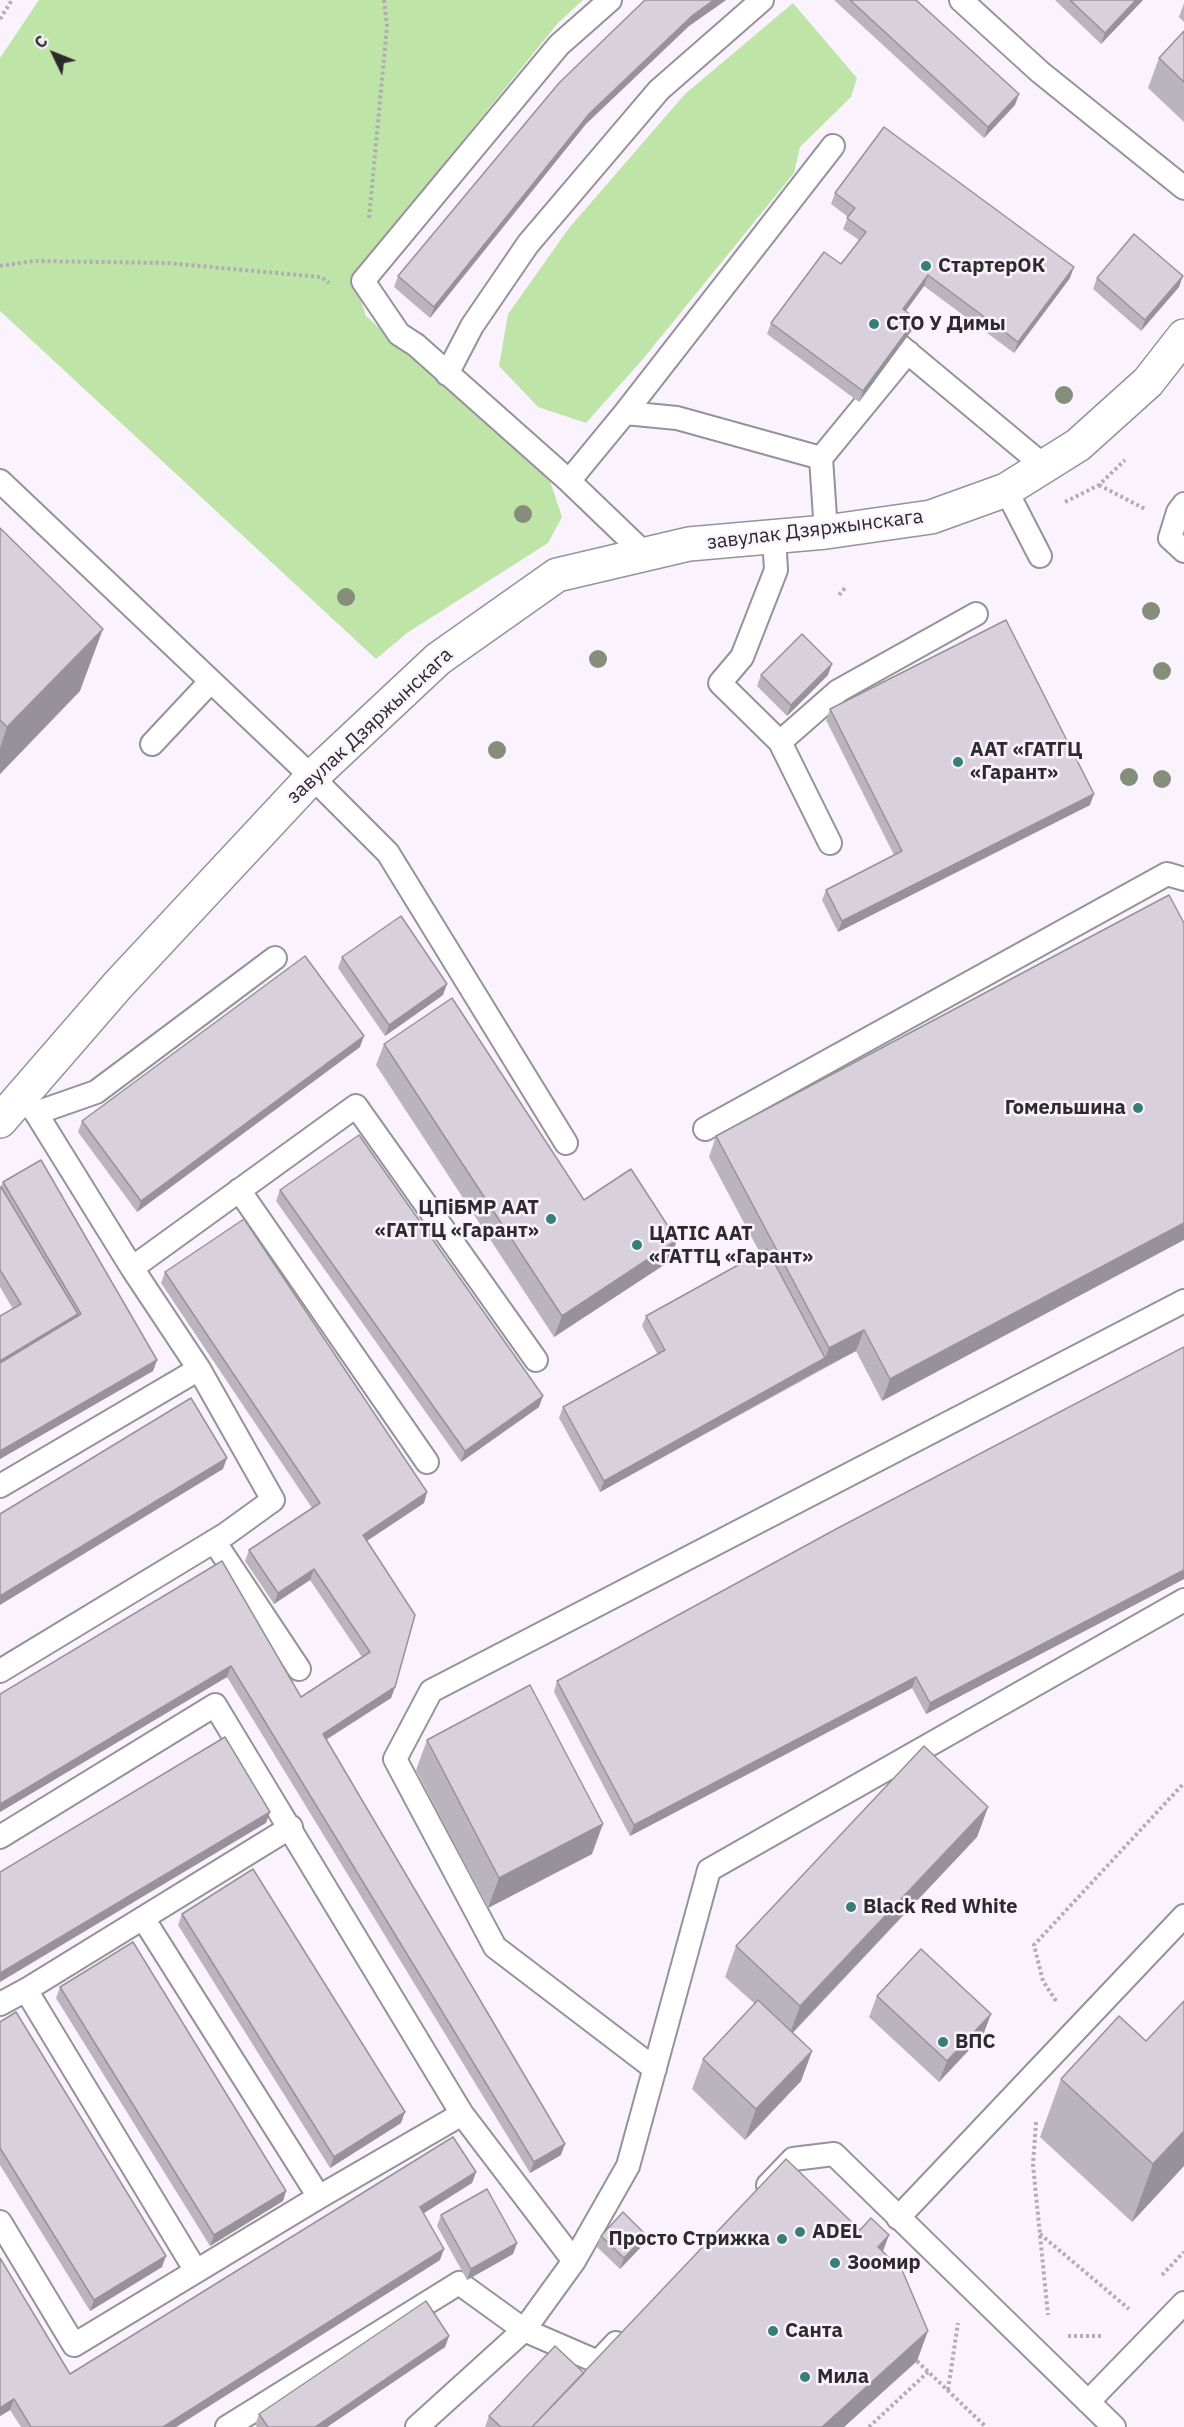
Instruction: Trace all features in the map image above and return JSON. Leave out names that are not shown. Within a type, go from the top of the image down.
[{"type":"street","name":"завулак Дзяржынскага","points":[[0,1121],[29,1105],[118,985],[312,777],[438,659],[557,576],[689,544],[826,532],[931,517],[1006,490],[1078,444],[1148,382],[1184,336]]},
{"type":"lane","points":[[610,0],[559,45],[363,281],[399,334],[416,345],[569,481],[645,554]]},
{"type":"lane","points":[[447,374],[472,326],[528,244],[659,90],[762,0]]},
{"type":"lane","points":[[961,0],[1040,72],[1184,188]]},
{"type":"lane","points":[[569,481],[625,413],[833,146]]},
{"type":"lane","points":[[826,532],[821,458],[904,349],[1044,466]]},
{"type":"lane","points":[[625,413],[677,418],[821,458]]},
{"type":"lane","points":[[0,481],[312,777],[388,853],[566,1143]]},
{"type":"lane","points":[[1006,490],[1040,556]]},
{"type":"lane","points":[[1179,514],[1170,538],[1184,551]]},
{"type":"lane","points":[[774,536],[776,570],[742,657],[720,683],[780,742],[830,843]]},
{"type":"lane","points":[[780,742],[838,691],[975,614]]},
{"type":"lane","points":[[152,744],[211,681]]},
{"type":"lane","points":[[705,1128],[1167,874],[1184,879]]},
{"type":"lane","points":[[0,1671],[214,1541],[273,1500],[199,1369],[29,1105],[96,1092],[275,958]]},
{"type":"lane","points":[[132,1268],[356,1106],[536,1360]]},
{"type":"lane","points":[[239,1190],[428,1462]]},
{"type":"lane","points":[[655,2069],[495,1947],[395,1759],[431,1691],[1184,1301]]},
{"type":"lane","points":[[0,1486],[199,1369]]},
{"type":"lane","points":[[214,1541],[299,1669]]},
{"type":"lane","points":[[417,2427],[524,2330],[574,2261],[628,2166],[709,1870],[1184,1600]]},
{"type":"lane","points":[[0,1837],[215,1705],[291,1827],[462,2114],[574,2261]]},
{"type":"lane","points":[[0,2004],[291,1827]]},
{"type":"lane","points":[[898,2218],[1184,1916]]},
{"type":"lane","points":[[143,1918],[319,2197]]},
{"type":"lane","points":[[26,1990],[196,2271]]},
{"type":"lane","points":[[0,2222],[74,2345],[319,2197],[462,2114]]},
{"type":"lane","points":[[750,2204],[793,2159],[834,2154],[1114,2427]]},
{"type":"lane","points":[[227,2427],[459,2283],[524,2330],[598,2362],[630,2329]]},
{"type":"lane","points":[[1088,2402],[1184,2303]]},
{"type":"path","points":[[0,19],[12,0]]},
{"type":"path","points":[[369,224],[387,26],[384,0]]},
{"type":"path","points":[[0,266],[34,261],[167,263],[321,277],[338,289]]},
{"type":"path","points":[[1098,485],[1179,514]]},
{"type":"path","points":[[839,595],[845,588]]},
{"type":"path","points":[[1070,2036],[1067,2020],[1043,1981],[1034,1946],[1184,1783]]},
{"type":"path","points":[[1040,2068],[1033,2165],[1051,2335],[1051,2366]]},
{"type":"path","points":[[1040,2234],[1129,2309]]},
{"type":"path","points":[[948,2390],[960,2325],[951,2317]]},
{"type":"path","points":[[1051,2335],[1103,2336]]},
{"type":"path","points":[[917,2361],[986,2427]]},
{"type":"path","points":[[869,2427],[928,2372]]},
{"type":"green space","points":[[39,0],[583,0],[558,23],[353,276],[366,316],[549,478],[562,517],[548,543],[407,633],[376,659],[0,311],[0,58]]},
{"type":"green space","points":[[793,3],[857,78],[851,97],[800,147],[794,173],[643,359],[586,423],[538,407],[499,366],[508,314],[569,228],[685,94]]},
{"type":"building","points":[[645,0],[714,0],[693,15],[590,113],[434,307],[398,276],[559,83]]},
{"type":"building","points":[[850,0],[916,0],[1019,94],[988,127]]},
{"type":"building","points":[[1070,0],[1136,0],[1105,33]]},
{"type":"building","points":[[1184,31],[1184,82],[1159,58]]},
{"type":"building","points":[[884,127],[1074,267],[1018,342],[928,275],[903,309],[916,319],[863,391],[771,323],[824,252],[841,264],[866,232],[847,218],[855,208],[835,193]]},
{"type":"building","points":[[1134,234],[1183,276],[1145,320],[1097,278]]},
{"type":"building","points":[[0,528],[103,629],[7,727],[0,720]]},
{"type":"building","name":"ААТ «ГАТГЦ «Гарант»","points":[[1006,620],[1094,794],[842,921],[826,890],[902,851],[830,709]]},
{"type":"building","points":[[802,634],[832,664],[791,705],[761,675]]},
{"type":"building","points":[[1169,895],[1184,923],[1184,1223],[890,1379],[864,1330],[829,1348],[716,1136]]},
{"type":"building","points":[[401,916],[447,984],[389,1025],[342,957]]},
{"type":"building","points":[[305,956],[364,1036],[141,1201],[82,1121]]},
{"type":"building","points":[[452,998],[584,1200],[631,1169],[677,1240],[562,1316],[384,1044]]},
{"type":"building","points":[[359,1135],[543,1396],[465,1451],[280,1190]]},
{"type":"building","points":[[41,1160],[157,1360],[0,1451],[0,1363],[81,1314],[3,1182]]},
{"type":"building","points":[[1,1187],[78,1314],[0,1361],[0,1316],[21,1304],[0,1270]]},
{"type":"building","points":[[244,1219],[427,1492],[363,1535],[415,1615],[395,1687],[323,1734],[565,2144],[534,2162],[231,1666],[0,1804],[0,1694],[222,1561],[301,1697],[370,1652],[314,1569],[278,1593],[249,1550],[320,1503],[165,1272]]},
{"type":"building","points":[[767,1249],[825,1358],[604,1481],[563,1407],[665,1350],[646,1316]]},
{"type":"building","points":[[1184,1347],[1184,1570],[930,1703],[916,1677],[634,1825],[557,1681],[838,1528]]},
{"type":"building","points":[[191,1398],[227,1458],[0,1596],[0,1514]]},
{"type":"building","points":[[530,1685],[603,1824],[499,1878],[427,1740]]},
{"type":"building","points":[[225,1737],[270,1812],[0,1973],[0,1872]]},
{"type":"building","name":"Black Red White","points":[[924,1746],[988,1807],[800,2006],[736,1946]]},
{"type":"building","points":[[253,1869],[405,2112],[334,2157],[182,1914]]},
{"type":"building","points":[[133,1942],[286,2191],[214,2235],[60,1987]]},
{"type":"building","points":[[921,1949],[991,2014],[947,2061],[877,1996]]},
{"type":"building","points":[[758,2000],[812,2051],[756,2109],[703,2059]]},
{"type":"building","points":[[1184,2001],[1184,2131],[1153,2164],[1061,2079],[1119,2016],[1146,2041]]},
{"type":"building","points":[[16,2012],[166,2256],[94,2300],[0,2148],[0,2022]]},
{"type":"building","points":[[453,2137],[476,2172],[420,2207],[444,2249],[163,2427],[31,2427],[14,2399],[0,2408],[0,2258],[70,2374]]},
{"type":"building","name":"Санта","points":[[786,2159],[860,2230],[871,2218],[889,2235],[878,2247],[902,2270],[928,2331],[822,2427],[532,2427]]},
{"type":"building","points":[[487,2189],[517,2243],[471,2269],[441,2215]]},
{"type":"building","points":[[623,2212],[646,2235],[624,2258],[601,2236]]},
{"type":"building","points":[[426,2301],[449,2336],[315,2427],[268,2427],[259,2414]]},
{"type":"building","points":[[555,2346],[584,2373],[532,2427],[501,2427],[489,2416]]},
{"type":"place","name":"СтартерОК","points":[[926,266]]},
{"type":"place","name":"СТО У Димы","points":[[874,324]]},
{"type":"place","name":"ААТ «ГАТГЦ «Гарант»","points":[[958,762]]},
{"type":"place","name":"Гомельшина","points":[[1138,1108]]},
{"type":"place","name":"ЦПіБМР ААТ «ГАТТЦ «Гарант»","points":[[551,1219]]},
{"type":"place","name":"ЦАТІС ААТ «ГАТТЦ «Гарант»","points":[[637,1245]]},
{"type":"place","name":"Black Red White","points":[[851,1907]]},
{"type":"place","name":"ВПС","points":[[943,2042]]},
{"type":"place","name":"ADEL","points":[[800,2232]]},
{"type":"place","name":"Просто Стрижка","points":[[782,2239]]},
{"type":"place","name":"Зоомир","points":[[835,2263]]},
{"type":"place","name":"Санта","points":[[773,2331]]},
{"type":"place","name":"Мила","points":[[805,2377]]}]
